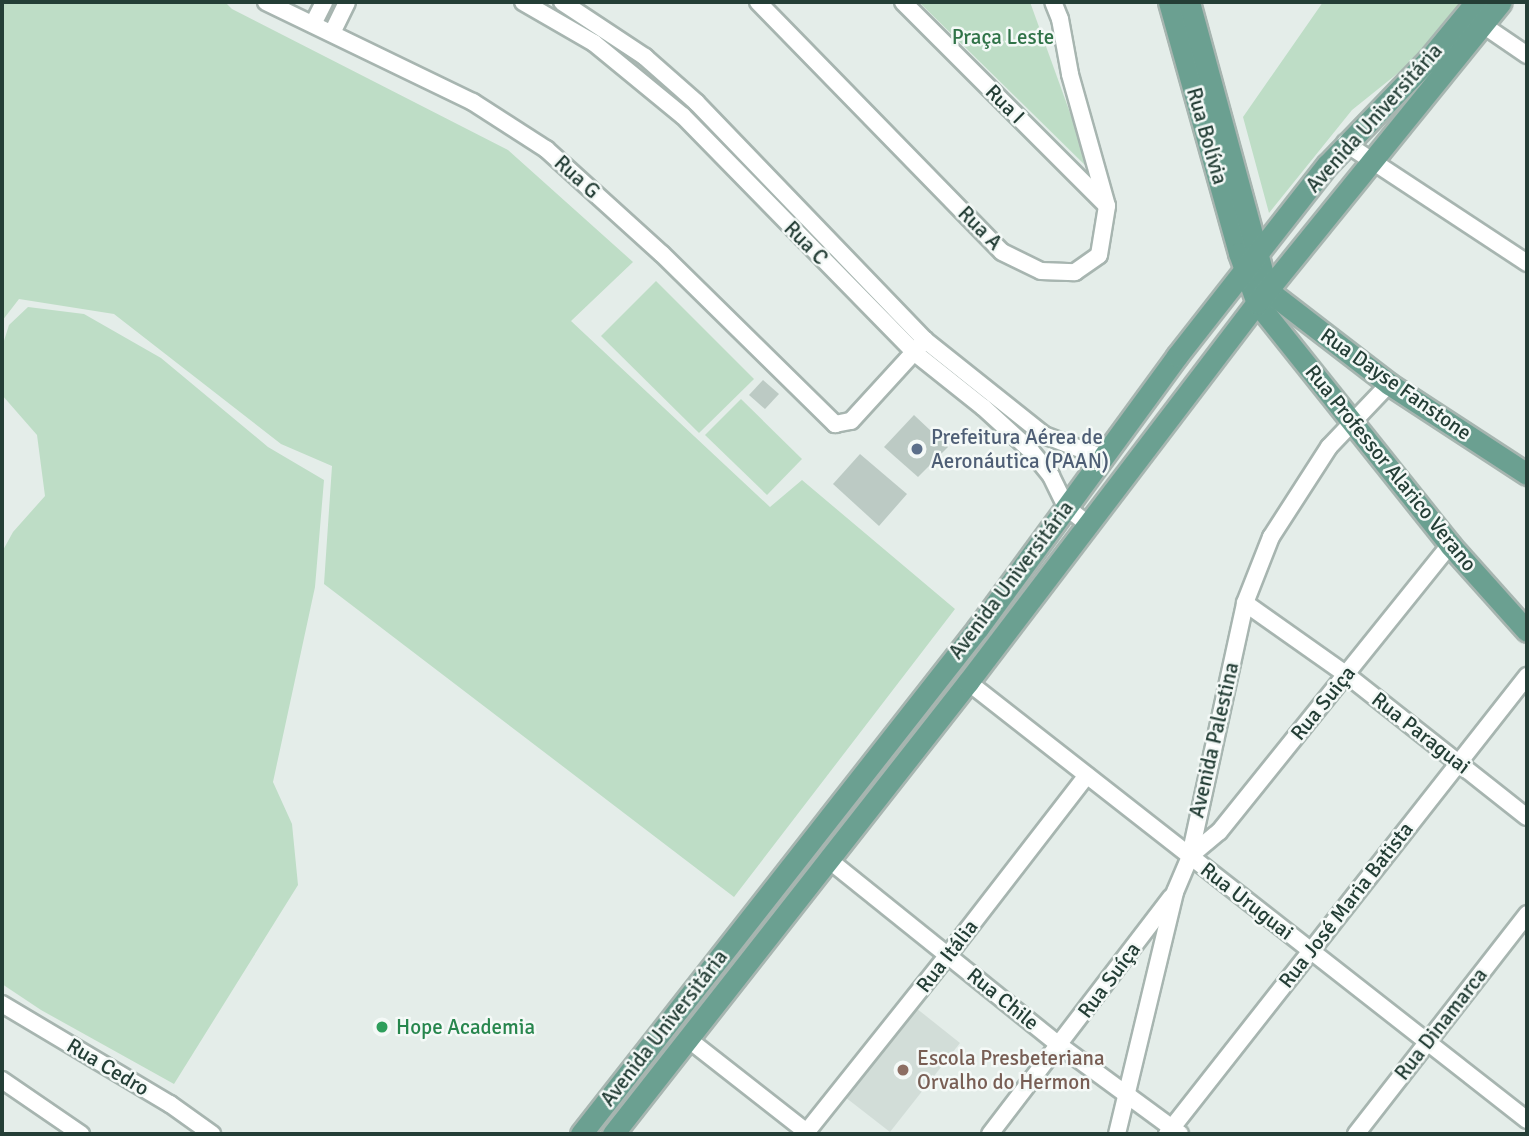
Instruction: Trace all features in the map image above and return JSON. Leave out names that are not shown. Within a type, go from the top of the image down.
[{"type":"main road","name":"Rua Bolívia","points":[[1169,2],[1250,263]]},
{"type":"main road","name":"Rua Bolívia","points":[[1189,2],[1243,208],[1250,263]]},
{"type":"main road","name":"Avenida Universitária","points":[[581,1134],[1039,545],[1101,457],[1288,214],[1345,143],[1429,59],[1476,2]]},
{"type":"main road","name":"Avenida Universitária","points":[[613,1134],[968,682],[1262,297],[1501,2]]},
{"type":"main road","points":[[1327,165],[1338,184],[1335,207]]},
{"type":"main road","points":[[1243,208],[1263,219],[1276,219],[1288,214]]},
{"type":"main road","points":[[1250,263],[1262,297]]},
{"type":"main road","name":"Rua Dayse Fanstone","points":[[1262,297],[1527,474]]},
{"type":"main road","name":"Rua Professor Alarico Verano","points":[[1262,297],[1352,424],[1450,545],[1527,631]]},
{"type":"main road","points":[[1177,356],[1185,371],[1202,376]]},
{"type":"main road","points":[[1039,545],[1060,561]]},
{"type":"street","name":"Rua G","points":[[266,2],[473,102],[546,149],[662,254],[835,424],[851,421],[920,346]]},
{"type":"street","points":[[313,24],[324,2]]},
{"type":"street","points":[[332,33],[347,2]]},
{"type":"street","name":"Rua C","points":[[523,2],[593,43],[683,116],[762,199],[920,346],[989,402],[1044,435],[1101,457]]},
{"type":"street","name":"Rua C","points":[[562,2],[645,57],[696,102],[920,346]]},
{"type":"street","name":"Rua A","points":[[760,2],[1002,252],[1041,271],[1075,272],[1099,255],[1107,206],[1070,74],[1060,19],[1053,2]]},
{"type":"street","name":"Rua I","points":[[903,2],[1107,206]]},
{"type":"street","points":[[1483,25],[1527,55]]},
{"type":"street","points":[[593,43],[604,28]]},
{"type":"street","points":[[1345,143],[1527,263]]},
{"type":"street","points":[[762,199],[774,186]]},
{"type":"street","name":"Avenida Palestina","points":[[1117,1134],[1175,892],[1190,856],[1245,603],[1271,537],[1329,447],[1389,384]]},
{"type":"street","name":"Rua C","points":[[989,402],[1051,476],[1066,507]]},
{"type":"street","points":[[1031,451],[1044,435]]},
{"type":"street","points":[[1066,507],[1088,523]]},
{"type":"street","name":"Rua Suiça","points":[[1190,856],[1219,832],[1450,545]]},
{"type":"street","name":"Rua Paraguai","points":[[1245,603],[1347,675],[1527,817]]},
{"type":"street","name":"Rua José Maria Batista","points":[[1173,1132],[1311,950],[1527,676]]},
{"type":"street","name":"Rua Uruguai","points":[[968,682],[1527,1120]]},
{"type":"street","name":"Rua Itália","points":[[807,1133],[1087,775]]},
{"type":"street","name":"Rua Chile","points":[[829,860],[1059,1045],[1173,1132]]},
{"type":"street","name":"Rua Suíça","points":[[990,1134],[1175,892]]},
{"type":"street","name":"Rua Dinamarca","points":[[1356,1134],[1527,914]]},
{"type":"street","name":"Rua Cedro","points":[[2,1004],[170,1104],[207,1133]]},
{"type":"street","points":[[688,1039],[807,1133]]},
{"type":"street","points":[[2,1080],[81,1134]]},
{"type":"shaded area","name":"Escola Presbeteriana Orvalho do Hermon","points":[[916,1008],[960,1043],[890,1132],[845,1097]]},
{"type":"green space","points":[[2,2],[225,2],[232,9],[508,150],[633,262],[571,321],[770,507],[802,480],[955,609],[734,897],[324,584],[332,466],[281,444],[114,314],[19,299],[2,321]]},
{"type":"green space","name":"Praça Leste","points":[[919,2],[1030,2],[1091,171]]},
{"type":"green space","points":[[1323,2],[1461,2],[1423,53],[1352,110],[1269,213],[1243,117]]},
{"type":"green space","points":[[656,281],[754,379],[699,433],[601,336]]},
{"type":"green space","points":[[28,307],[84,314],[161,358],[268,447],[324,480],[315,587],[273,782],[292,824],[298,885],[174,1084],[41,1010],[2,984],[2,552],[13,532],[45,496],[37,435],[2,395],[2,347],[9,325]]},
{"type":"green space","points":[[741,399],[802,459],[767,495],[705,435]]},
{"type":"building","points":[[763,380],[779,394],[765,409],[749,395]]},
{"type":"building","points":[[914,415],[948,447],[918,477],[884,447]]},
{"type":"building","points":[[860,454],[907,494],[879,526],[833,484]]},
{"type":"place","name":"Prefeitura Aérea de Aeronáutica (PAAN)","points":[[917,449]]},
{"type":"place","name":"Hope Academia","points":[[382,1027]]},
{"type":"place","name":"Escola Presbeteriana Orvalho do Hermon","points":[[903,1070]]}]
